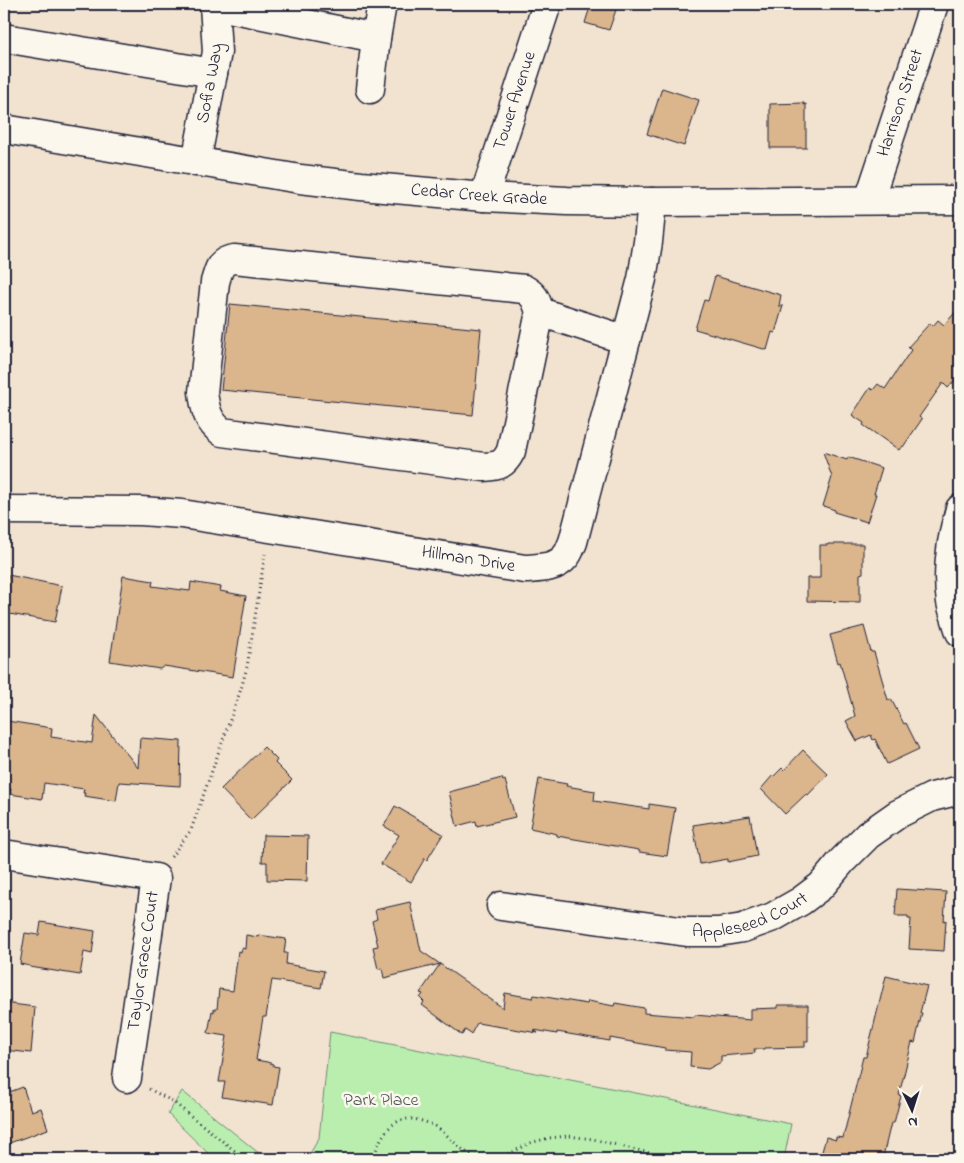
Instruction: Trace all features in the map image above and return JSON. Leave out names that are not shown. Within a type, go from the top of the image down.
[{"type":"street","points":[[214,4],[376,38]]},
{"type":"street","name":"Sofia Way","points":[[196,162],[217,52],[214,4]]},
{"type":"street","points":[[370,89],[382,4]]},
{"type":"street","name":"Tower Avenue","points":[[484,197],[547,4]]},
{"type":"street","name":"Harrison Street","points":[[869,200],[934,4]]},
{"type":"street","points":[[4,38],[213,73]]},
{"type":"street","name":"Cedar Creek Grade","points":[[4,129],[300,179],[484,197],[566,201],[652,202],[960,200]]},
{"type":"street","name":"Hillman Drive","points":[[4,510],[141,511],[182,514],[525,569],[543,568],[556,564],[566,556],[573,542],[642,279],[652,202]]},
{"type":"street","points":[[234,259],[524,289],[532,294],[540,312],[511,451],[506,461],[497,466],[484,467],[222,432],[210,421],[204,406],[203,392],[215,282],[219,268],[227,260],[234,259]]},
{"type":"street","points":[[540,312],[626,340]]},
{"type":"street","points":[[960,509],[953,536],[949,569],[951,602],[960,632]]},
{"type":"street","name":"Appleseed Court","points":[[502,906],[686,932],[718,932],[743,928],[773,917],[801,901],[821,886],[868,835],[898,814],[932,797],[960,790]]},
{"type":"street","name":"Taylor Grace Court","points":[[4,854],[156,878],[127,1078]]},
{"type":"path","points":[[156,878],[191,830],[241,689],[247,667],[269,528]]},
{"type":"path","points":[[127,1078],[172,1101],[245,1159]]},
{"type":"path","points":[[373,1159],[385,1131],[395,1122],[407,1119],[420,1120],[434,1125],[462,1149],[483,1159]]},
{"type":"path","points":[[490,1159],[511,1153],[530,1143],[568,1136],[593,1139],[673,1159]]},
{"type":"green space","name":"Park Place","points":[[330,1032],[791,1124],[784,1159],[307,1159],[319,1138]]},
{"type":"green space","points":[[182,1091],[266,1159],[214,1159],[168,1114]]},
{"type":"building","points":[[591,4],[618,4],[609,30],[585,23]]},
{"type":"building","points":[[662,88],[699,100],[684,146],[647,134]]},
{"type":"building","points":[[804,103],[804,105],[806,104],[806,148],[770,148],[770,104]]},
{"type":"building","points":[[715,276],[781,295],[779,306],[783,306],[775,333],[772,332],[767,350],[695,329],[704,300],[708,301]]},
{"type":"building","points":[[230,304],[481,329],[473,415],[221,390]]},
{"type":"building","points":[[960,307],[960,375],[948,388],[943,383],[919,417],[922,419],[899,450],[852,415],[870,388],[873,390],[878,384],[885,389],[911,350],[908,347],[930,323],[933,326],[938,320],[944,325]]},
{"type":"building","points":[[823,452],[847,460],[848,457],[882,468],[867,522],[834,512],[835,510],[823,506],[832,477]]},
{"type":"building","points":[[863,544],[860,602],[807,601],[807,578],[820,578],[820,545]]},
{"type":"building","points":[[8,575],[62,586],[55,622],[4,613],[4,595]]},
{"type":"building","points":[[123,576],[153,581],[152,586],[190,591],[191,582],[221,587],[220,591],[246,596],[233,677],[164,666],[160,669],[110,661]]},
{"type":"building","points":[[864,626],[888,700],[891,699],[919,749],[887,764],[875,739],[873,740],[871,735],[857,741],[846,721],[855,716],[840,662],[838,663],[830,635]]},
{"type":"building","points":[[96,715],[138,768],[140,738],[181,741],[180,786],[119,782],[116,801],[84,796],[84,789],[44,783],[42,799],[10,794],[11,789],[9,789],[9,785],[4,784],[4,744],[7,721],[52,728],[51,737],[92,743]]},
{"type":"building","points":[[264,747],[277,760],[275,763],[292,780],[251,820],[221,789]]},
{"type":"building","points":[[803,750],[828,774],[808,795],[806,794],[785,814],[761,789],[773,775],[782,768],[784,770]]},
{"type":"building","points":[[502,778],[503,781],[505,780],[515,817],[477,826],[476,821],[457,826],[449,792]]},
{"type":"building","points":[[539,779],[595,791],[594,801],[649,809],[649,804],[675,808],[667,856],[557,836],[557,834],[530,828]]},
{"type":"building","points":[[395,806],[443,834],[427,860],[425,858],[411,882],[381,864],[399,835],[384,826]]},
{"type":"building","points":[[750,816],[757,856],[728,862],[728,859],[700,864],[693,825]]},
{"type":"building","points":[[263,835],[308,836],[307,881],[267,880],[267,862],[262,862]]},
{"type":"building","points":[[897,889],[946,892],[944,951],[909,949],[911,919],[908,919],[908,916],[895,916]]},
{"type":"building","points":[[410,902],[421,951],[440,964],[384,978],[382,968],[378,969],[373,947],[378,946],[372,921],[377,919],[375,910]]},
{"type":"building","points":[[41,922],[95,931],[92,954],[84,952],[80,975],[20,964],[25,933],[39,935]]},
{"type":"building","points":[[246,935],[286,939],[284,953],[287,953],[286,964],[324,971],[321,988],[272,980],[266,1017],[263,1017],[256,1060],[279,1067],[273,1105],[222,1097],[225,1082],[219,1082],[227,1036],[208,1033],[212,1011],[214,1012],[214,1009],[217,1009],[219,989],[233,991],[238,951],[241,952],[242,948],[245,949]]},
{"type":"building","points":[[440,964],[503,1008],[505,993],[533,998],[534,995],[587,1004],[588,1001],[614,1006],[615,1003],[644,1008],[644,1013],[750,1020],[750,1009],[778,1008],[778,1005],[808,1005],[808,1041],[805,1041],[805,1047],[754,1049],[755,1053],[721,1056],[721,1062],[708,1069],[690,1067],[691,1052],[665,1050],[665,1048],[610,1038],[610,1041],[534,1030],[538,1033],[477,1023],[471,1034],[465,1030],[462,1035],[422,1005],[424,1002],[420,998],[423,994],[420,993]]},
{"type":"building","points":[[886,976],[927,986],[915,1043],[912,1042],[899,1095],[901,1096],[894,1123],[891,1123],[884,1159],[820,1159],[826,1137],[836,1140],[836,1137],[843,1138]]},
{"type":"building","points":[[4,1003],[35,1007],[31,1053],[4,1050]]},
{"type":"building","points":[[23,1087],[31,1111],[41,1108],[48,1129],[4,1145],[4,1094]]}]
